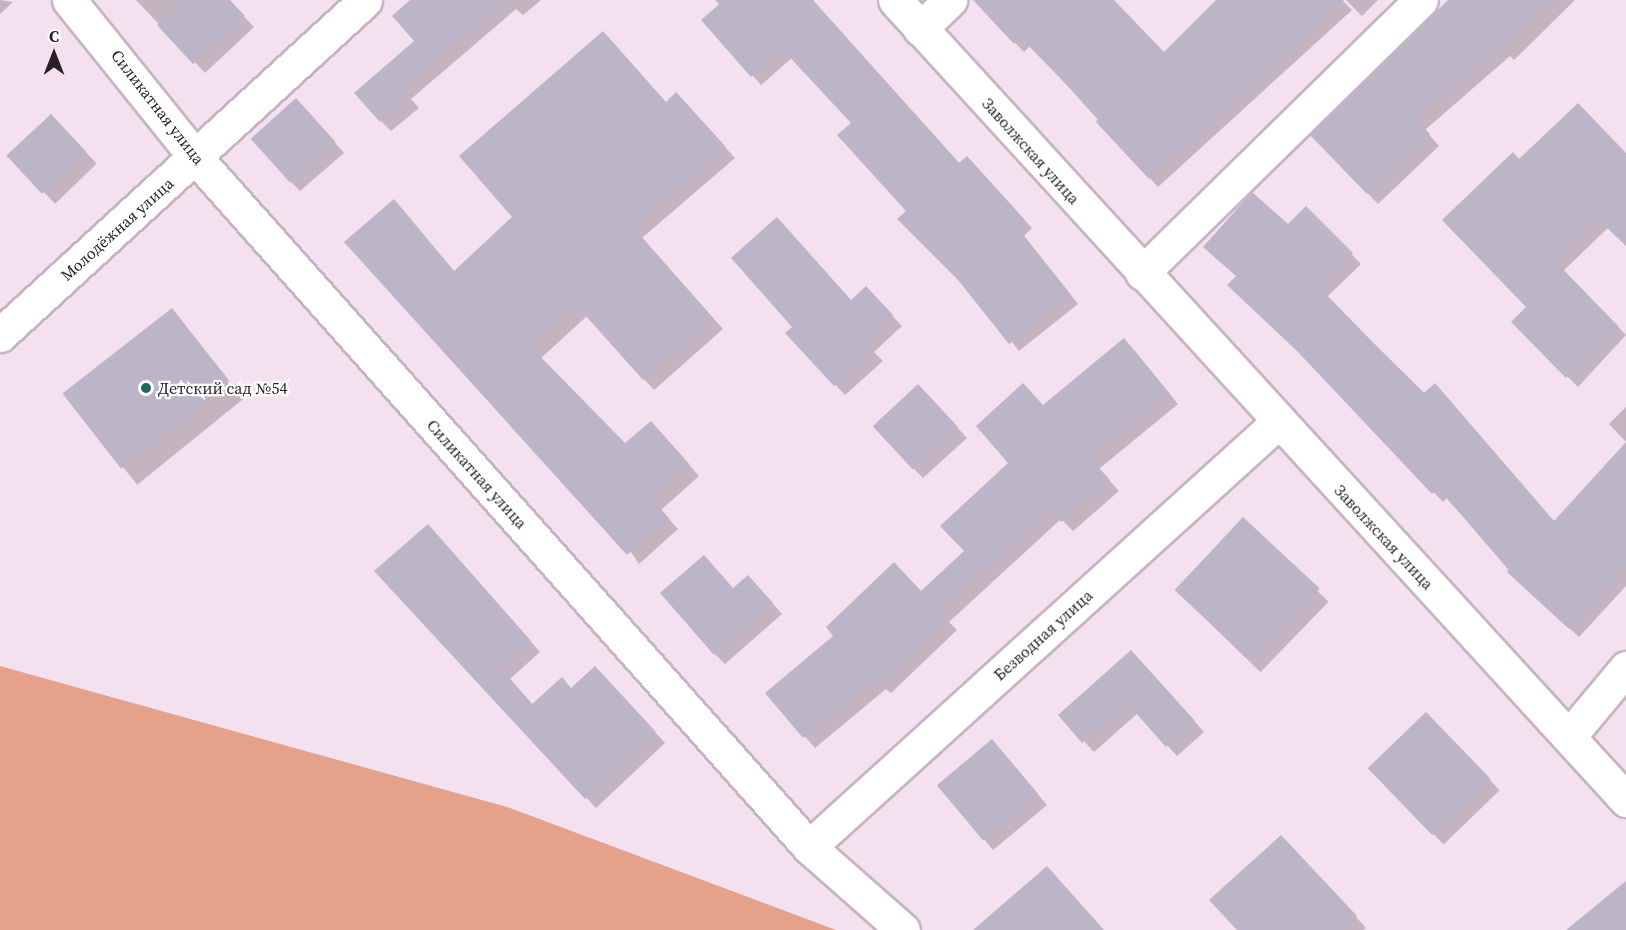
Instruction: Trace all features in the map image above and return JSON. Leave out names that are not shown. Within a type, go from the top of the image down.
[{"type":"street","name":"Силикатная улица","points":[[69,0],[196,158],[809,847],[903,930]]},
{"type":"street","name":"Молодёжная улица","points":[[0,335],[196,158],[365,0]]},
{"type":"street","name":"Заволжская улица","points":[[895,0],[1276,423],[1571,734],[1626,800]]},
{"type":"street","points":[[920,29],[950,0]]},
{"type":"street","points":[[1142,273],[1421,0]]},
{"type":"street","name":"Безводная улица","points":[[809,847],[1276,423]]},
{"type":"street","points":[[1571,734],[1626,668]]},
{"type":"shaded area","points":[[0,666],[507,807],[836,930],[0,930]]},
{"type":"building","points":[[183,0],[230,0],[245,16],[193,64],[157,25]]},
{"type":"building","points":[[410,0],[505,0],[402,88],[409,96],[380,122],[354,93],[414,41],[392,16]]},
{"type":"building","points":[[724,0],[813,0],[959,163],[967,156],[1024,219],[1016,226],[1071,295],[1009,344],[958,280],[897,219],[906,211],[837,135],[851,123],[783,50],[751,77],[701,20]]},
{"type":"building","points":[[973,0],[1114,0],[1164,52],[1216,0],[1344,0],[1149,179],[1096,122],[1099,118],[1021,38],[1014,44]]},
{"type":"building","points":[[1448,0],[1554,0],[1502,50],[1499,47],[1416,119],[1430,134],[1367,194],[1310,135]]},
{"type":"building","points":[[603,31],[666,102],[676,92],[726,147],[633,227],[713,318],[643,380],[577,306],[531,347],[625,443],[651,421],[690,465],[652,499],[669,518],[627,555],[344,242],[394,199],[454,271],[512,217],[459,156]]},
{"type":"building","points":[[296,98],[335,142],[290,183],[251,139]]},
{"type":"building","points":[[1578,103],[1626,153],[1626,246],[1597,218],[1554,260],[1619,327],[1566,378],[1511,322],[1526,307],[1442,220],[1513,152],[1519,159]]},
{"type":"building","points":[[51,114],[86,152],[42,194],[6,156]]},
{"type":"building","points":[[1252,192],[1288,224],[1306,206],[1353,253],[1319,287],[1423,394],[1435,383],[1554,521],[1626,442],[1626,567],[1569,629],[1507,572],[1510,568],[1438,489],[1432,494],[1298,352],[1227,285],[1236,276],[1203,247]]},
{"type":"building","points":[[777,217],[851,300],[866,286],[893,315],[865,341],[873,350],[834,386],[785,333],[792,327],[731,258]]},
{"type":"building","name":"Детский сад №54","points":[[172,308],[230,383],[121,468],[62,394]]},
{"type":"building","points":[[1124,338],[1169,393],[1090,458],[1110,480],[1061,522],[1050,509],[940,611],[948,619],[879,684],[875,679],[803,738],[765,693],[833,636],[826,627],[894,562],[921,591],[964,551],[940,526],[1008,463],[976,426],[1023,383],[1043,405]]},
{"type":"building","points":[[918,384],[958,427],[913,469],[873,426]]},
{"type":"building","points":[[1243,517],[1320,589],[1252,662],[1175,590]]},
{"type":"building","points":[[428,524],[531,641],[501,668],[532,704],[562,677],[571,688],[595,666],[656,732],[585,799],[374,571]]},
{"type":"building","points":[[704,555],[733,588],[748,575],[773,603],[714,655],[660,593]]},
{"type":"building","points":[[1131,650],[1195,721],[1166,747],[1127,703],[1082,743],[1058,715]]},
{"type":"building","points":[[1426,712],[1491,779],[1432,835],[1368,768]]},
{"type":"building","points":[[992,739],[1038,794],[983,840],[937,785]]},
{"type":"building","points":[[1281,835],[1357,916],[1342,930],[1237,930],[1209,900]]},
{"type":"building","points":[[1047,866],[1104,930],[973,930]]},
{"type":"building","points":[[1626,881],[1626,930],[1566,930]]},
{"type":"place","name":"Детский сад №54","points":[[146,388]]}]
